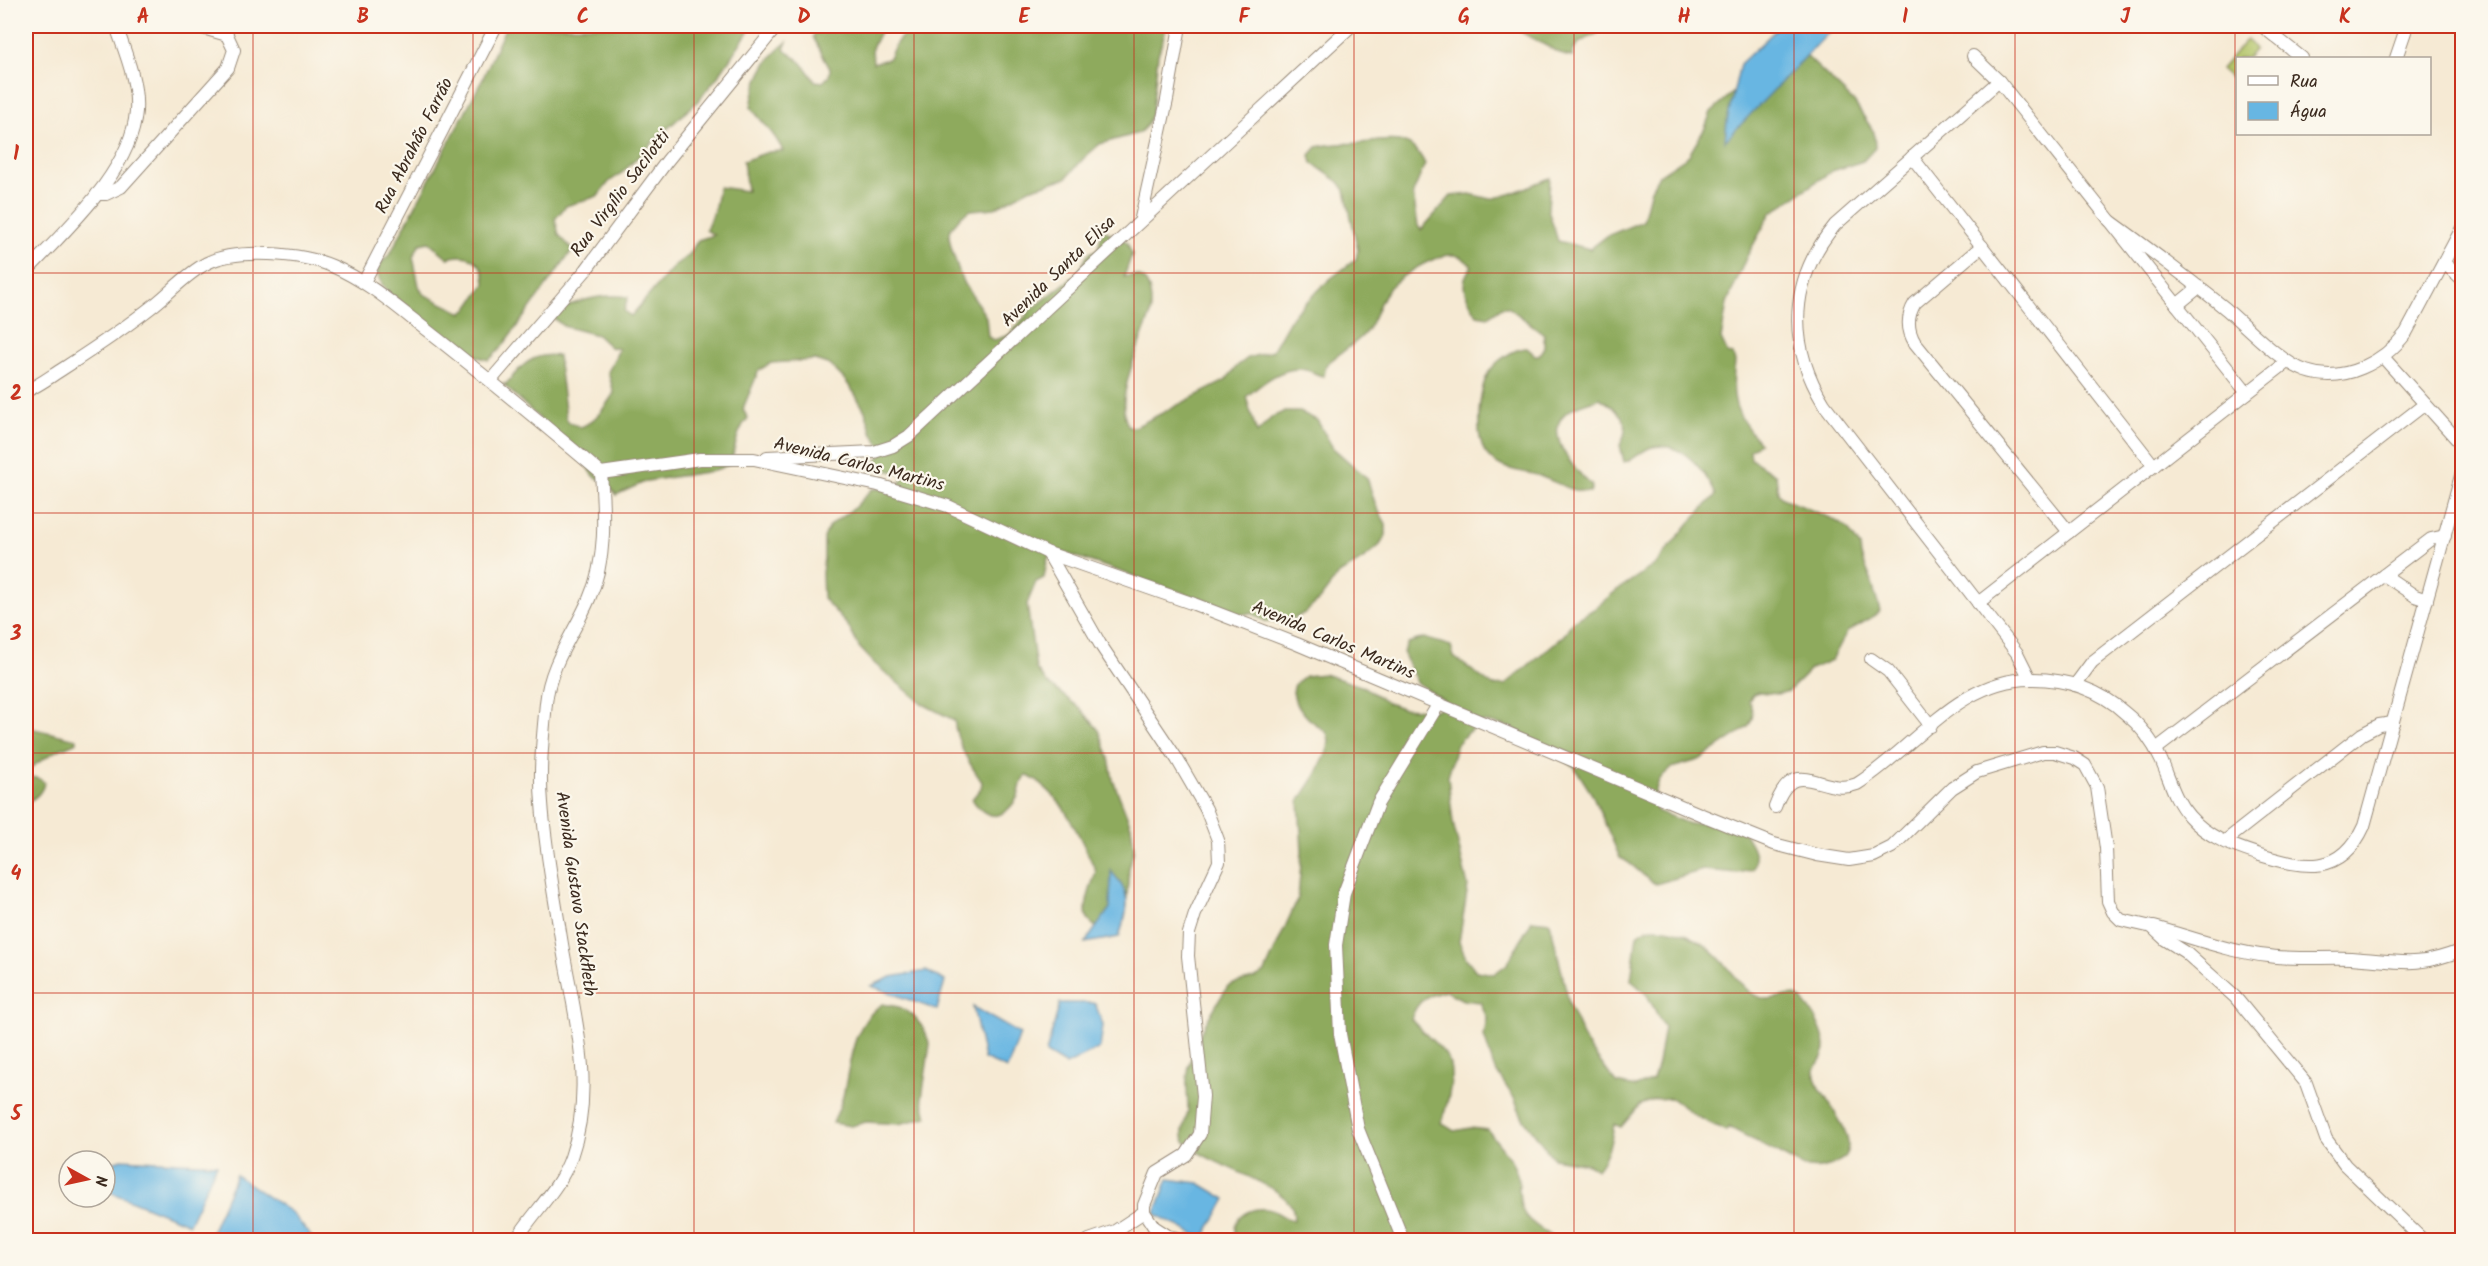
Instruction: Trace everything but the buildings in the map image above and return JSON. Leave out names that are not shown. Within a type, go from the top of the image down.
[{"type":"street","points":[[26,272],[97,194],[122,157],[134,125],[135,92],[116,26]]},
{"type":"street","points":[[97,194],[106,194],[120,188],[228,68],[234,51],[227,35],[196,26]]},
{"type":"street","name":"Rua Abrahão Farrão","points":[[364,282],[496,26]]},
{"type":"street","name":"Rua Virgílio Sacilotti","points":[[491,380],[586,270],[667,161],[777,26]]},
{"type":"street","points":[[1141,219],[1167,100],[1180,26]]},
{"type":"street","name":"Avenida Santa Elisa","points":[[754,459],[800,454],[884,450],[909,436],[1351,26]]},
{"type":"street","points":[[2262,26],[2301,57]]},
{"type":"street","points":[[2396,57],[2407,26]]},
{"type":"street","points":[[1973,56],[1999,81],[2247,393]]},
{"type":"street","points":[[1999,81],[1835,225],[1818,247],[1802,285],[1798,312],[1799,340],[1808,373],[1824,404],[2017,653],[2030,679]]},
{"type":"street","points":[[1912,157],[2154,466]]},
{"type":"street","points":[[2109,220],[2199,287],[2287,362],[2308,371],[2330,374],[2363,367],[2383,357],[2406,333],[2463,228]]},
{"type":"street","points":[[1982,246],[1915,303],[1909,319],[1910,332],[1915,344],[2069,532]]},
{"type":"street","points":[[26,391],[39,386],[95,349],[155,304],[191,272],[219,258],[255,255],[314,260],[331,265],[364,282],[491,380],[601,473]]},
{"type":"street","points":[[2444,263],[2463,279]]},
{"type":"street","points":[[2162,285],[2172,279],[2188,279]]},
{"type":"street","points":[[2177,305],[2199,287]]},
{"type":"street","points":[[2383,357],[2463,445]]},
{"type":"street","points":[[1978,603],[2287,362]]},
{"type":"street","points":[[2075,684],[2092,662],[2425,404]]},
{"type":"street","name":"Avenida Carlos Martins","points":[[601,473],[700,459],[754,459],[878,485],[948,506],[1048,553],[1194,604],[1297,644],[1774,844],[1843,860],[1874,856],[1892,847],[1952,788],[1977,772],[2043,752],[2067,755],[2085,765],[2097,787],[2106,848],[2108,901],[2113,912],[2121,920],[2152,927],[2166,940],[2185,952],[2235,997],[2306,1083],[2326,1138],[2345,1165],[2423,1240]]},
{"type":"street","points":[[1775,807],[1781,792],[1796,779],[1804,778],[1842,788],[1857,784],[1973,693],[2001,683],[2030,679],[2075,684],[2102,696],[2126,713],[2156,749],[2170,788],[2182,808],[2198,825],[2224,842],[2303,866],[2322,865],[2345,853],[2356,841],[2364,826],[2463,472]]},
{"type":"street","name":"Avenida Gustavo Stackfleth","points":[[516,1240],[554,1187],[570,1159],[581,1118],[585,1089],[544,827],[541,777],[549,681],[590,598],[602,550],[604,528],[601,473]]},
{"type":"street","points":[[2156,749],[2431,539],[2445,536]]},
{"type":"street","points":[[1048,553],[1100,644],[1177,759],[1206,809],[1218,840],[1219,862],[1195,914],[1189,933],[1188,956],[1203,1096],[1200,1134],[1186,1155],[1157,1173],[1146,1196],[1144,1212],[1160,1232],[1188,1240]]},
{"type":"street","points":[[2384,575],[2415,596],[2427,600]]},
{"type":"street","points":[[1871,659],[1888,671],[1931,726]]},
{"type":"street","points":[[1403,1240],[1358,1129],[1340,1034],[1336,945],[1344,893],[1378,803],[1438,705]]},
{"type":"street","points":[[2224,842],[2362,734],[2379,725],[2393,723]]},
{"type":"street","points":[[2152,927],[2198,941],[2269,957],[2350,958],[2408,964],[2442,958],[2463,950]]},
{"type":"street","points":[[1089,1240],[1115,1231],[1144,1212]]},
{"type":"green space","points":[[506,26],[752,26],[719,75],[697,102],[623,172],[609,182],[598,196],[566,206],[555,219],[559,235],[572,249],[571,252],[502,347],[489,360],[458,348],[422,323],[385,288],[379,277],[378,269],[390,254],[483,78]],"holes":[[[429,242],[448,258],[463,256],[474,260],[479,264],[484,276],[485,284],[467,310],[462,313],[423,294],[413,257],[420,244]]]},
{"type":"green space","points":[[818,26],[883,26],[872,48],[873,63],[888,59],[897,42],[912,26],[1167,26],[1158,55],[1152,112],[1147,125],[1139,133],[1100,144],[1066,178],[1029,189],[995,208],[971,210],[962,215],[951,228],[949,237],[961,278],[986,317],[988,337],[994,340],[1009,335],[1031,310],[1078,273],[1088,254],[1098,249],[1102,232],[1106,231],[1127,242],[1132,254],[1124,277],[1135,275],[1143,278],[1150,293],[1151,306],[1150,316],[1126,388],[1125,416],[1129,427],[1135,427],[1225,381],[1237,366],[1248,358],[1272,351],[1292,316],[1330,279],[1356,259],[1358,250],[1345,190],[1339,182],[1312,163],[1310,155],[1317,147],[1388,140],[1405,143],[1412,147],[1425,164],[1413,193],[1418,226],[1421,230],[1451,196],[1470,194],[1490,199],[1510,194],[1550,178],[1548,209],[1558,241],[1590,249],[1607,236],[1643,221],[1651,189],[1659,175],[1689,155],[1705,128],[1711,112],[1760,69],[1802,52],[1854,102],[1874,132],[1875,148],[1863,161],[1832,171],[1771,213],[1746,258],[1727,303],[1721,339],[1728,354],[1733,355],[1735,362],[1733,386],[1736,406],[1745,424],[1760,443],[1750,450],[1751,459],[1776,475],[1778,492],[1782,498],[1833,519],[1848,529],[1860,547],[1880,611],[1847,632],[1832,660],[1811,669],[1789,691],[1777,694],[1759,692],[1753,694],[1749,701],[1753,714],[1748,727],[1699,760],[1671,768],[1659,780],[1653,799],[1657,811],[1689,824],[1736,821],[1754,850],[1753,869],[1738,873],[1703,870],[1656,884],[1630,863],[1620,858],[1593,796],[1574,766],[1529,741],[1516,730],[1502,725],[1484,722],[1468,732],[1456,745],[1448,777],[1453,823],[1468,886],[1459,942],[1466,958],[1476,971],[1494,974],[1507,964],[1532,920],[1550,922],[1570,1007],[1586,1043],[1616,1083],[1636,1087],[1653,1080],[1664,1027],[1647,995],[1631,980],[1637,935],[1647,929],[1662,928],[1687,935],[1713,952],[1752,994],[1768,999],[1792,995],[1805,1003],[1813,1014],[1825,1044],[1823,1056],[1815,1070],[1815,1077],[1846,1135],[1848,1146],[1845,1156],[1826,1167],[1804,1167],[1729,1127],[1726,1131],[1698,1117],[1671,1098],[1656,1099],[1640,1105],[1621,1127],[1614,1124],[1609,1148],[1597,1169],[1588,1164],[1553,1158],[1523,1118],[1514,1098],[1494,1068],[1484,1036],[1487,1018],[1480,1002],[1463,1000],[1446,991],[1424,999],[1411,1019],[1444,1052],[1450,1064],[1450,1090],[1441,1123],[1454,1131],[1470,1128],[1488,1130],[1516,1170],[1524,1214],[1555,1240],[1237,1240],[1235,1226],[1238,1220],[1249,1211],[1271,1210],[1293,1220],[1292,1208],[1284,1197],[1269,1187],[1212,1160],[1185,1141],[1183,1134],[1188,1110],[1187,1078],[1197,1041],[1221,997],[1228,986],[1256,978],[1265,972],[1298,898],[1302,851],[1299,801],[1316,775],[1328,750],[1329,740],[1327,733],[1308,718],[1296,704],[1293,692],[1295,684],[1305,676],[1324,674],[1364,687],[1388,703],[1402,708],[1437,710],[1444,700],[1417,683],[1403,652],[1408,643],[1424,638],[1451,646],[1454,657],[1493,686],[1505,685],[1564,635],[1572,622],[1594,609],[1617,590],[1656,564],[1689,523],[1716,495],[1706,477],[1692,460],[1674,449],[1664,446],[1653,447],[1624,462],[1620,445],[1624,437],[1625,423],[1619,413],[1600,398],[1569,410],[1562,417],[1558,426],[1558,435],[1565,454],[1592,486],[1590,492],[1571,489],[1534,474],[1497,464],[1485,452],[1480,435],[1480,400],[1486,380],[1496,364],[1511,353],[1527,348],[1535,355],[1539,355],[1544,347],[1544,334],[1508,307],[1502,307],[1488,317],[1477,315],[1467,296],[1464,284],[1467,272],[1472,266],[1458,256],[1436,258],[1407,274],[1386,292],[1365,333],[1326,365],[1324,376],[1298,369],[1282,372],[1246,397],[1257,433],[1272,417],[1283,412],[1300,412],[1317,420],[1333,448],[1367,478],[1376,506],[1386,524],[1386,535],[1380,545],[1365,558],[1339,574],[1320,599],[1306,612],[1292,620],[1279,623],[1265,621],[1251,613],[1238,615],[1202,599],[1053,549],[1047,561],[1044,578],[1036,582],[1027,604],[1036,669],[1047,683],[1080,708],[1099,730],[1109,758],[1113,780],[1131,826],[1134,849],[1129,868],[1126,912],[1106,931],[1096,927],[1086,915],[1086,907],[1096,871],[1060,804],[1050,792],[1026,775],[1017,798],[1006,811],[994,815],[988,814],[977,806],[972,799],[981,788],[982,782],[960,745],[954,720],[923,704],[875,664],[859,647],[848,626],[823,598],[824,538],[829,526],[855,507],[872,489],[897,488],[906,474],[874,468],[874,464],[882,454],[882,448],[872,433],[865,411],[855,394],[830,365],[815,360],[771,363],[759,370],[744,406],[743,410],[748,418],[739,434],[730,464],[713,471],[647,481],[616,495],[608,484],[594,476],[582,459],[503,384],[506,384],[522,366],[535,358],[558,356],[566,418],[569,423],[581,427],[600,413],[614,393],[608,372],[619,349],[610,347],[597,335],[563,326],[550,315],[588,299],[618,296],[628,297],[624,311],[631,316],[675,265],[689,255],[698,240],[714,235],[706,230],[714,211],[719,187],[747,191],[743,161],[768,152],[783,151],[773,134],[751,107],[758,79],[767,63],[787,42],[784,49],[802,63],[815,81],[823,82],[829,76],[830,69],[813,37]]},
{"type":"green space","points":[[1510,26],[1604,26],[1596,34],[1577,45],[1572,57],[1563,55]]},
{"type":"green space","points":[[2247,39],[2255,49],[2248,57],[2236,57],[2236,71],[2231,78],[2221,69]]},
{"type":"green space","points":[[26,727],[77,739],[77,742],[56,751],[29,769],[28,777],[38,778],[44,782],[38,795],[26,802]]},
{"type":"green space","points":[[882,1004],[899,1007],[913,1015],[923,1028],[930,1044],[922,1098],[927,1117],[899,1124],[866,1122],[851,1126],[833,1123],[842,1100],[854,1044],[864,1022]]},
{"type":"water","points":[[1780,26],[1835,26],[1725,141],[1727,121],[1740,64]]},
{"type":"water","points":[[1111,871],[1123,888],[1127,902],[1119,937],[1085,943],[1110,908]]},
{"type":"water","points":[[926,971],[945,981],[937,1010],[871,986],[891,977]]},
{"type":"water","points":[[1060,1003],[1095,1003],[1103,1025],[1100,1048],[1066,1065],[1046,1053]]},
{"type":"water","points":[[973,1007],[1020,1034],[1007,1069],[984,1059]]},
{"type":"water","points":[[117,1160],[217,1164],[189,1224],[117,1195]]},
{"type":"water","points":[[236,1175],[292,1213],[314,1240],[225,1240],[210,1235]]},
{"type":"water","points":[[1168,1179],[1199,1183],[1226,1199],[1203,1239],[1155,1214]]}]
